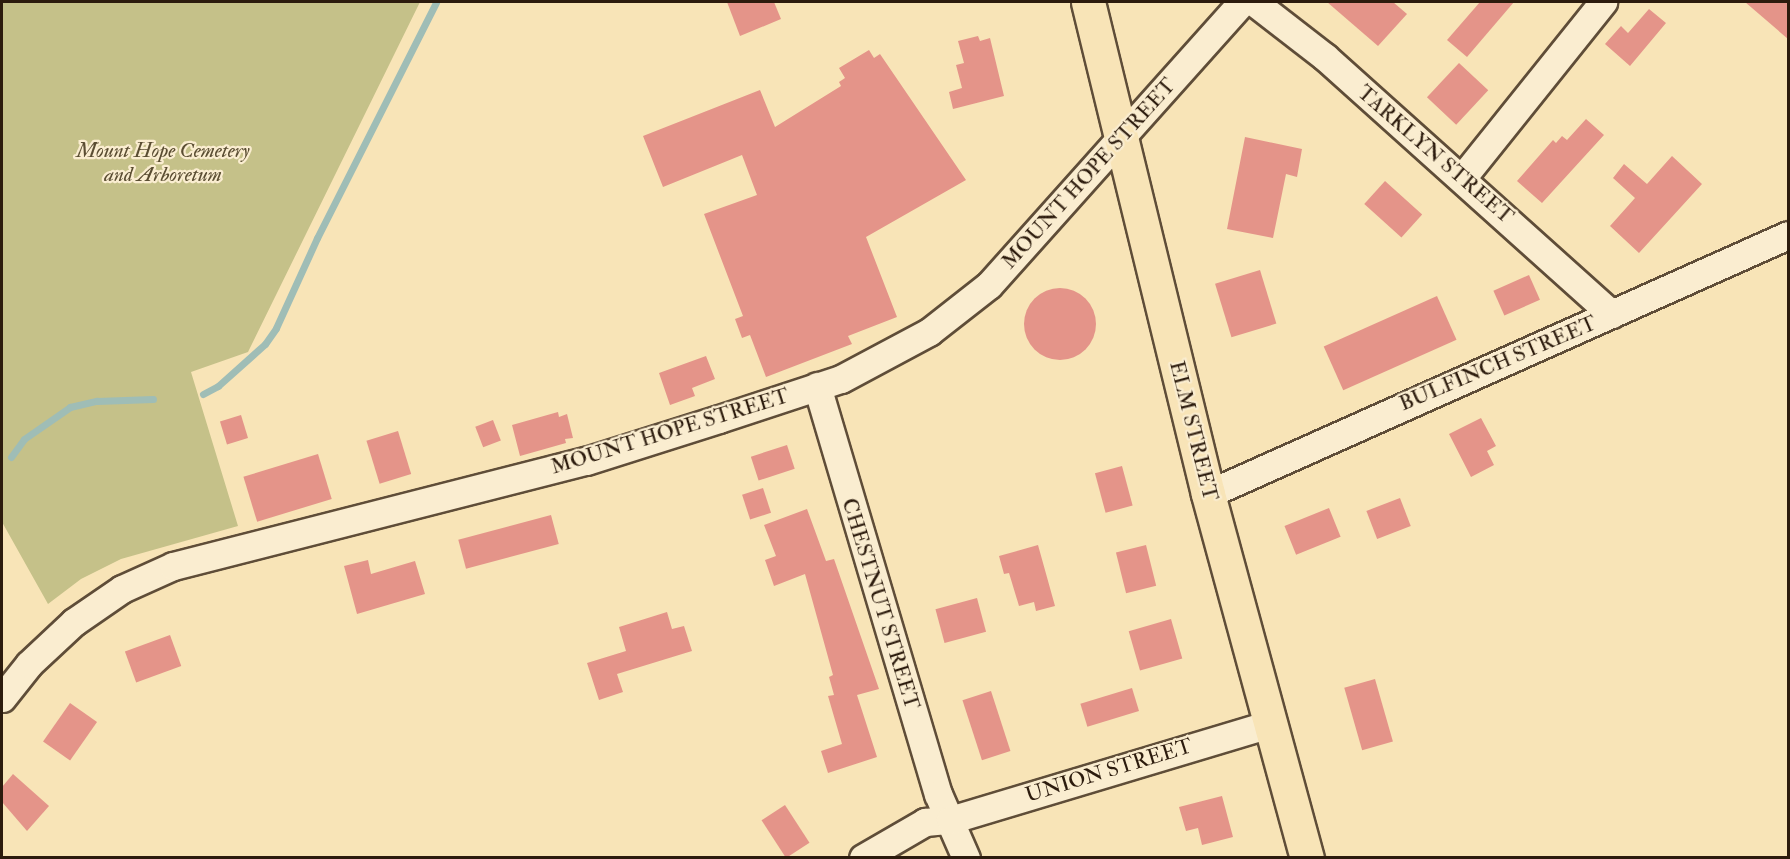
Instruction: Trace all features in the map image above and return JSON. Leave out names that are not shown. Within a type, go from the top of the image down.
[{"type":"main road","name":"ELM STREET","points":[[1088,2],[1208,494],[1307,858]]},
{"type":"street","name":"MOUNT HOPE STREET","points":[[2,698],[29,664],[74,622],[122,589],[173,566],[586,461],[841,379],[929,332],[989,285],[1242,2]]},
{"type":"street","name":"TARKLYN STREET","points":[[1254,2],[1325,57],[1611,314]]},
{"type":"street","points":[[1462,178],[1603,2]]},
{"type":"street","name":"BULFINCH STREET","points":[[1208,494],[1788,235]]},
{"type":"street","name":"CHESTNUT STREET","points":[[817,386],[896,661],[950,820],[966,858]]},
{"type":"street","name":"UNION STREET","points":[[950,820],[1269,724]]},
{"type":"street","points":[[863,858],[925,822],[950,820]]},
{"type":"green space","name":"Mount Hope Cemetery and Arboretum","points":[[2,2],[420,2],[248,352],[191,372],[238,526],[121,559],[81,579],[48,604],[2,522]]},
{"type":"building","points":[[727,2],[774,2],[781,19],[740,36]]},
{"type":"building","points":[[1327,2],[1393,2],[1407,14],[1378,46]]},
{"type":"building","points":[[1480,2],[1514,2],[1467,57],[1447,40]]},
{"type":"building","points":[[1745,2],[1788,2],[1788,39]]},
{"type":"building","points":[[1649,9],[1666,23],[1630,66],[1605,44],[1621,26],[1628,33]]},
{"type":"building","points":[[978,36],[980,41],[990,38],[1004,96],[953,109],[949,92],[962,88],[956,65],[964,63],[958,41]]},
{"type":"building","points":[[869,50],[874,58],[880,54],[966,180],[866,237],[897,317],[848,336],[852,344],[766,377],[750,335],[742,338],[735,319],[743,316],[704,214],[757,195],[742,155],[663,187],[643,136],[760,90],[775,127],[841,86],[839,82],[845,78],[839,68]]},
{"type":"building","points":[[1459,63],[1488,90],[1456,125],[1427,97]]},
{"type":"building","points":[[1586,119],[1604,135],[1542,203],[1517,181],[1553,140],[1556,143],[1562,136],[1567,140]]},
{"type":"building","points":[[1245,137],[1302,149],[1297,177],[1286,174],[1273,238],[1227,229]]},
{"type":"building","points":[[1672,156],[1702,184],[1639,253],[1610,226],[1635,198],[1613,178],[1624,164],[1647,184]]},
{"type":"building","points":[[1385,181],[1422,214],[1401,237],[1364,204]]},
{"type":"building","points":[[1260,270],[1276,324],[1231,337],[1215,284]]},
{"type":"building","points":[[1529,275],[1540,300],[1504,316],[1493,291]]},
{"type":"building","points":[[1060,288],[1080,294],[1090,304],[1096,324],[1090,344],[1080,354],[1060,360],[1040,354],[1030,344],[1024,324],[1030,304],[1040,294]]},
{"type":"building","points":[[1437,296],[1457,340],[1343,390],[1324,346]]},
{"type":"building","points":[[706,356],[715,379],[692,388],[695,396],[670,405],[659,373]]},
{"type":"building","points":[[558,412],[559,417],[567,414],[573,438],[565,439],[566,443],[520,456],[512,425]]},
{"type":"building","points":[[241,415],[248,438],[227,444],[220,421]]},
{"type":"building","points":[[1481,418],[1496,446],[1487,451],[1494,465],[1471,477],[1449,434]]},
{"type":"building","points":[[493,420],[501,441],[483,447],[475,427]]},
{"type":"building","points":[[398,431],[411,474],[380,484],[366,441]]},
{"type":"building","points":[[787,445],[795,469],[759,481],[751,457]]},
{"type":"building","points":[[318,454],[332,499],[257,522],[243,477]]},
{"type":"building","points":[[1122,466],[1133,506],[1106,513],[1095,473]]},
{"type":"building","points":[[763,488],[771,513],[750,520],[742,495]]},
{"type":"building","points":[[1400,498],[1411,526],[1377,539],[1366,511]]},
{"type":"building","points":[[1329,508],[1341,537],[1296,555],[1284,526]]},
{"type":"building","points":[[807,509],[826,561],[834,559],[879,689],[857,695],[877,757],[828,773],[821,751],[842,744],[828,696],[834,695],[829,677],[833,675],[805,574],[774,586],[765,560],[776,556],[764,525]]},
{"type":"building","points":[[551,515],[559,544],[466,569],[458,540]]},
{"type":"building","points":[[1038,545],[1055,606],[1036,611],[1034,602],[1019,606],[1009,573],[1004,574],[999,556]]},
{"type":"building","points":[[1146,545],[1156,586],[1126,593],[1116,552]]},
{"type":"building","points":[[368,560],[371,574],[415,561],[425,594],[357,614],[344,566]]},
{"type":"building","points":[[977,598],[986,632],[945,643],[935,609]]},
{"type":"building","points":[[667,612],[672,629],[684,626],[692,651],[617,674],[623,692],[599,700],[587,663],[626,651],[619,627]]},
{"type":"building","points":[[1171,619],[1182,658],[1140,671],[1129,631]]},
{"type":"building","points":[[170,635],[181,666],[136,682],[125,651]]},
{"type":"building","points":[[1375,679],[1393,741],[1362,750],[1344,688]]},
{"type":"building","points":[[1132,688],[1139,711],[1087,727],[1080,704]]},
{"type":"building","points":[[991,691],[1010,751],[982,760],[962,700]]},
{"type":"building","points":[[70,703],[97,722],[70,760],[43,742]]},
{"type":"building","points":[[13,774],[49,806],[27,831],[2,802],[2,787]]},
{"type":"building","points":[[1222,796],[1233,837],[1202,845],[1198,828],[1186,831],[1179,807]]},
{"type":"building","points":[[785,805],[810,843],[786,858],[762,820]]},
{"type":"waterway","points":[[203,394],[218,386],[265,344],[276,328],[317,238],[436,2]]},
{"type":"waterway","points":[[11,457],[24,439],[70,407],[97,401],[153,399]]}]
